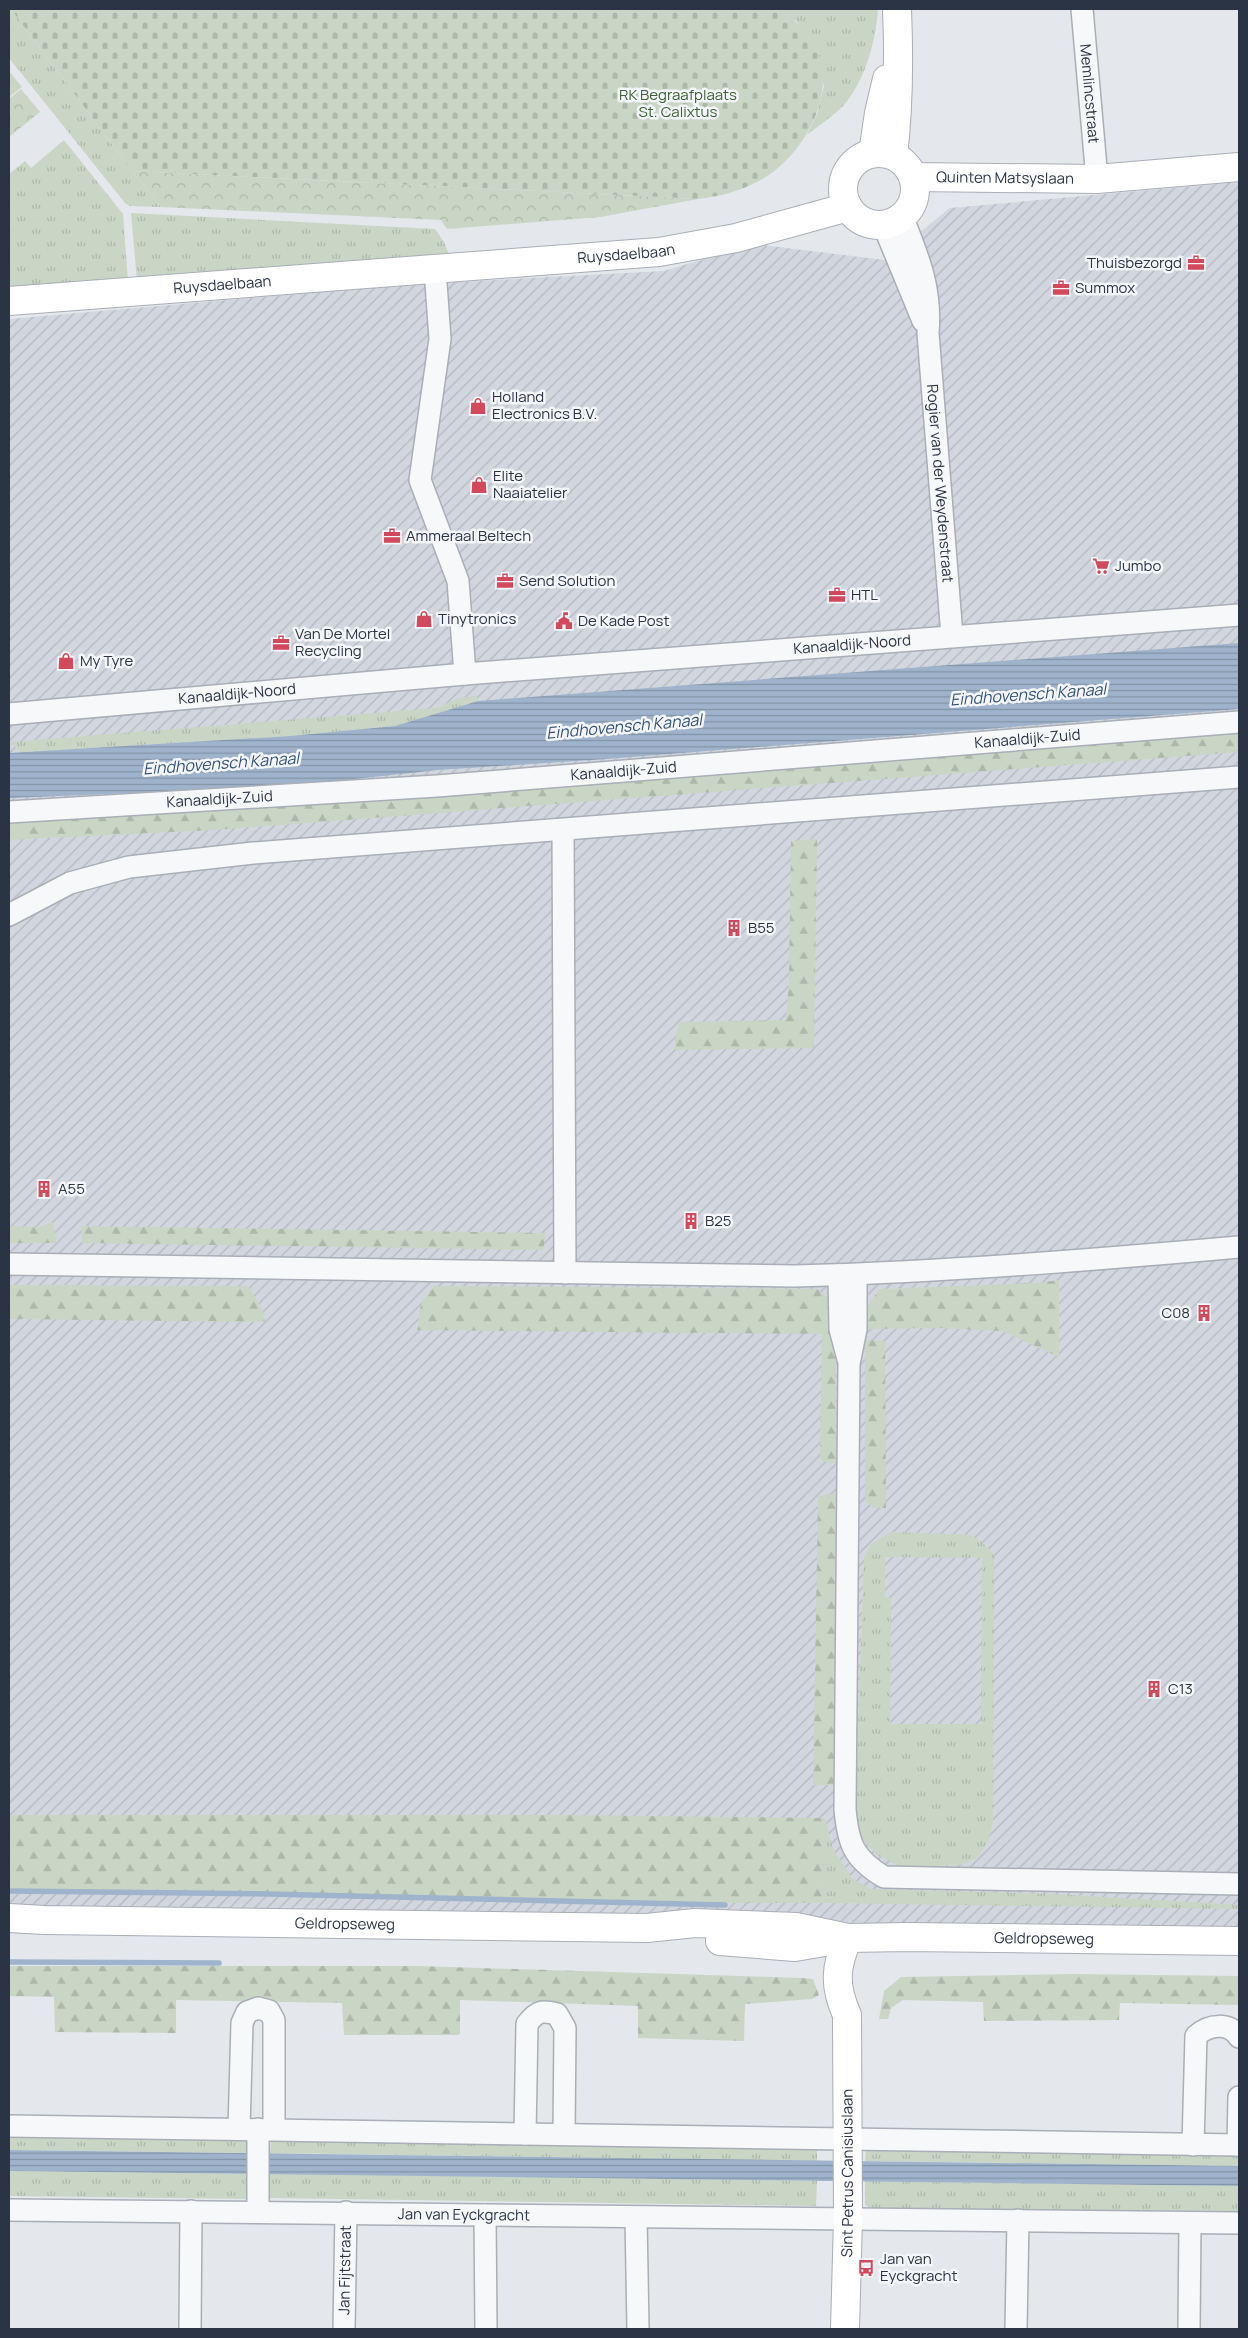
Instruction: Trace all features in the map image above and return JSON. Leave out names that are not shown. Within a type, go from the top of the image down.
[{"type":"main road","points":[[883,154],[898,116],[897,9]]},
{"type":"main road","points":[[883,154],[905,164],[903,203],[870,223],[857,217],[846,196],[846,174],[853,164],[862,157],[883,154]]},
{"type":"main road","name":"Quinten Matsyslaan","points":[[903,203],[1058,186],[1097,179],[1239,167]]},
{"type":"main road","name":"Ruysdaelbaan","points":[[9,301],[659,252],[696,244],[736,227],[846,196]]},
{"type":"main road","name":"Geldropseweg","points":[[9,1918],[647,1928],[695,1938],[784,1947],[848,1938],[922,1937],[1239,1941]]},
{"type":"main road","name":"Geldropseweg","points":[[9,1925],[44,1920]]},
{"type":"main road","name":"Sint Petrus Canisiuslaan","points":[[845,2329],[848,2015],[857,1996],[857,1960],[848,1938]]},
{"type":"street","name":"Memlincstraat","points":[[1082,9],[1097,179]]},
{"type":"street","name":"Rogier van der Weydenstraat","points":[[903,203],[928,333],[952,636]]},
{"type":"street","points":[[435,269],[440,339],[420,480],[458,581],[465,674]]},
{"type":"street","name":"Kanaaldijk-Noord","points":[[9,714],[465,674],[1239,615]]},
{"type":"street","name":"Kanaaldijk-Zuid","points":[[9,812],[438,786],[1239,722]]},
{"type":"street","points":[[9,915],[70,882],[128,867],[253,853],[1239,777]]},
{"type":"street","points":[[563,830],[565,1273]]},
{"type":"street","points":[[9,1264],[565,1273],[847,1275],[1084,1260],[1239,1247]]},
{"type":"street","points":[[847,1275],[856,1330],[849,1364],[845,1809],[847,1835],[853,1850],[866,1867],[884,1877],[1239,1884]]},
{"type":"street","points":[[525,2134],[527,2024],[536,2012],[544,2010],[557,2014],[565,2028],[564,2134]]},
{"type":"street","points":[[1193,2145],[1196,2036],[1202,2030],[1212,2026],[1225,2026],[1234,2030],[1239,2037]]},
{"type":"street","points":[[9,2126],[257,2132],[564,2134],[847,2146],[1239,2144],[1239,2097]]},
{"type":"street","points":[[257,2132],[258,2205]]},
{"type":"street","name":"Jan van Eyckgracht","points":[[9,2210],[191,2211],[258,2205],[346,2212],[636,2217],[847,2208],[1018,2220],[1190,2224],[1239,2223]]},
{"type":"street","points":[[190,2329],[191,2211]]},
{"type":"street","name":"Jan Fijtstraat","points":[[344,2329],[346,2212]]},
{"type":"street","points":[[485,2215],[486,2329]]},
{"type":"street","points":[[636,2217],[638,2329]]},
{"type":"street","points":[[1016,2329],[1018,2220]]},
{"type":"street","points":[[1188,2329],[1190,2224]]},
{"type":"shaded area","points":[[1239,182],[1239,1927],[829,1935],[338,1924],[9,1904],[9,319],[400,285],[664,271],[754,244],[885,260],[950,208]]},
{"type":"green space","points":[[9,9],[11,9],[161,207],[130,206],[125,203],[9,58]]},
{"type":"green space","name":"RK Begraafplaats St. Calixtus","points":[[11,9],[775,9],[799,24],[814,43],[822,65],[822,88],[817,111],[807,134],[792,154],[773,172],[756,183],[737,190],[718,196],[698,199],[132,171]]},
{"type":"green space","points":[[775,9],[878,9],[875,34],[868,60],[851,96],[830,118],[807,135],[817,114],[824,86],[814,46],[797,22]]},
{"type":"green space","points":[[9,71],[22,87],[9,97]]},
{"type":"green space","points":[[21,89],[40,112],[9,137],[9,99]]},
{"type":"green space","points":[[64,140],[123,214],[128,282],[9,291],[9,174],[25,161],[31,168]]},
{"type":"green space","points":[[132,171],[698,199],[600,217],[447,229],[441,220],[161,207]]},
{"type":"green space","points":[[131,213],[435,229],[444,242],[450,257],[137,281]]},
{"type":"green space","points":[[477,696],[478,701],[395,726],[291,736],[20,752],[13,745],[9,745],[9,742],[437,708],[458,698]]},
{"type":"green space","points":[[1239,729],[1239,752],[213,830],[9,840],[9,817]]},
{"type":"green space","points":[[817,839],[814,1048],[674,1050],[678,1022],[786,1020],[789,982],[791,841]]},
{"type":"green space","points":[[53,1222],[57,1243],[9,1243],[9,1226],[39,1227]]},
{"type":"green space","points":[[81,1226],[546,1233],[543,1250],[82,1243]]},
{"type":"green space","points":[[1059,1280],[1059,1357],[1002,1331],[939,1328],[868,1329],[866,1318],[868,1308],[880,1289],[1037,1283]]},
{"type":"green space","points":[[9,1285],[248,1286],[262,1309],[265,1322],[9,1319]]},
{"type":"green space","points":[[434,1286],[817,1289],[832,1301],[836,1322],[836,1463],[822,1462],[820,1456],[822,1334],[417,1330],[421,1303]]},
{"type":"green space","points":[[865,1340],[885,1341],[886,1508],[874,1508],[865,1501]]},
{"type":"green space","points":[[825,1494],[837,1494],[835,1785],[813,1785],[818,1500],[819,1497]]},
{"type":"green space","points":[[891,1532],[970,1535],[981,1541],[994,1555],[993,1821],[988,1842],[977,1858],[960,1865],[902,1867],[877,1855],[865,1842],[857,1827],[855,1806],[864,1558],[871,1544]],"holes":[[[885,1557],[982,1558],[981,1724],[890,1724],[891,1598],[885,1597]]]},
{"type":"green space","points":[[9,1815],[552,1815],[825,1818],[822,1903],[9,1892]]},
{"type":"green space","points":[[825,1818],[833,1849],[853,1879],[871,1889],[1054,1894],[1239,1905],[1239,1909],[822,1903]]},
{"type":"green space","points":[[9,1966],[418,1966],[802,1978],[813,1979],[819,1995],[812,1999],[745,2004],[744,2041],[638,2038],[638,2006],[460,2000],[460,2034],[457,2035],[344,2035],[342,2003],[176,2000],[176,2033],[55,2032],[54,1997],[9,1996]]},
{"type":"green space","points":[[1073,1974],[1239,1976],[1239,2005],[1120,2003],[1119,2020],[984,2021],[983,2002],[903,2000],[891,2008],[888,2019],[879,2019],[884,1991],[901,1977]]},
{"type":"green space","points":[[9,2134],[246,2137],[246,2153],[9,2150]]},
{"type":"green space","points":[[271,2137],[817,2149],[817,2161],[270,2153]]},
{"type":"green space","points":[[866,2148],[1239,2148],[1239,2166],[865,2161]]},
{"type":"green space","points":[[9,2171],[246,2174],[246,2199],[9,2196]]},
{"type":"green space","points":[[270,2173],[817,2181],[816,2206],[269,2198]]},
{"type":"green space","points":[[865,2181],[1239,2186],[1239,2211],[872,2209],[865,2205]]},
{"type":"water","name":"Eindhovensch Kanaal","points":[[1239,643],[1239,709],[606,759],[438,770],[281,787],[9,798],[9,753],[291,736],[395,726],[478,701]]},
{"type":"water","points":[[9,2150],[1239,2166],[1239,2186],[9,2171]]},
{"type":"waterway","points":[[9,1891],[268,1894],[725,1905]]},
{"type":"waterway","points":[[9,1962],[219,1963]]},
{"type":"place","name":"Thuisbezorgd","points":[[1196,263]]},
{"type":"place","name":"Summox","points":[[1061,288]]},
{"type":"place","name":"Holland Electronics B.V.","points":[[478,406]]},
{"type":"place","name":"Elite Naaiatelier","points":[[479,485]]},
{"type":"place","name":"Ammeraal Beltech","points":[[392,536]]},
{"type":"place","name":"Jumbo","points":[[1101,566]]},
{"type":"place","name":"Send Solution","points":[[505,581]]},
{"type":"place","name":"HTL","points":[[837,595]]},
{"type":"place","name":"Tinytronics","points":[[424,619]]},
{"type":"place","name":"De Kade Post","points":[[564,621]]},
{"type":"place","name":"Van De Mortel Recycling","points":[[281,643]]},
{"type":"place","name":"My Tyre","points":[[66,661]]},
{"type":"place","name":"B55","points":[[734,928]]},
{"type":"place","name":"A55","points":[[44,1189]]},
{"type":"place","name":"B25","points":[[691,1221]]},
{"type":"place","name":"C08","points":[[1204,1313]]},
{"type":"place","name":"C13","points":[[1154,1689]]},
{"type":"place","name":"Jan van Eyckgracht","points":[[866,2268]]}]
